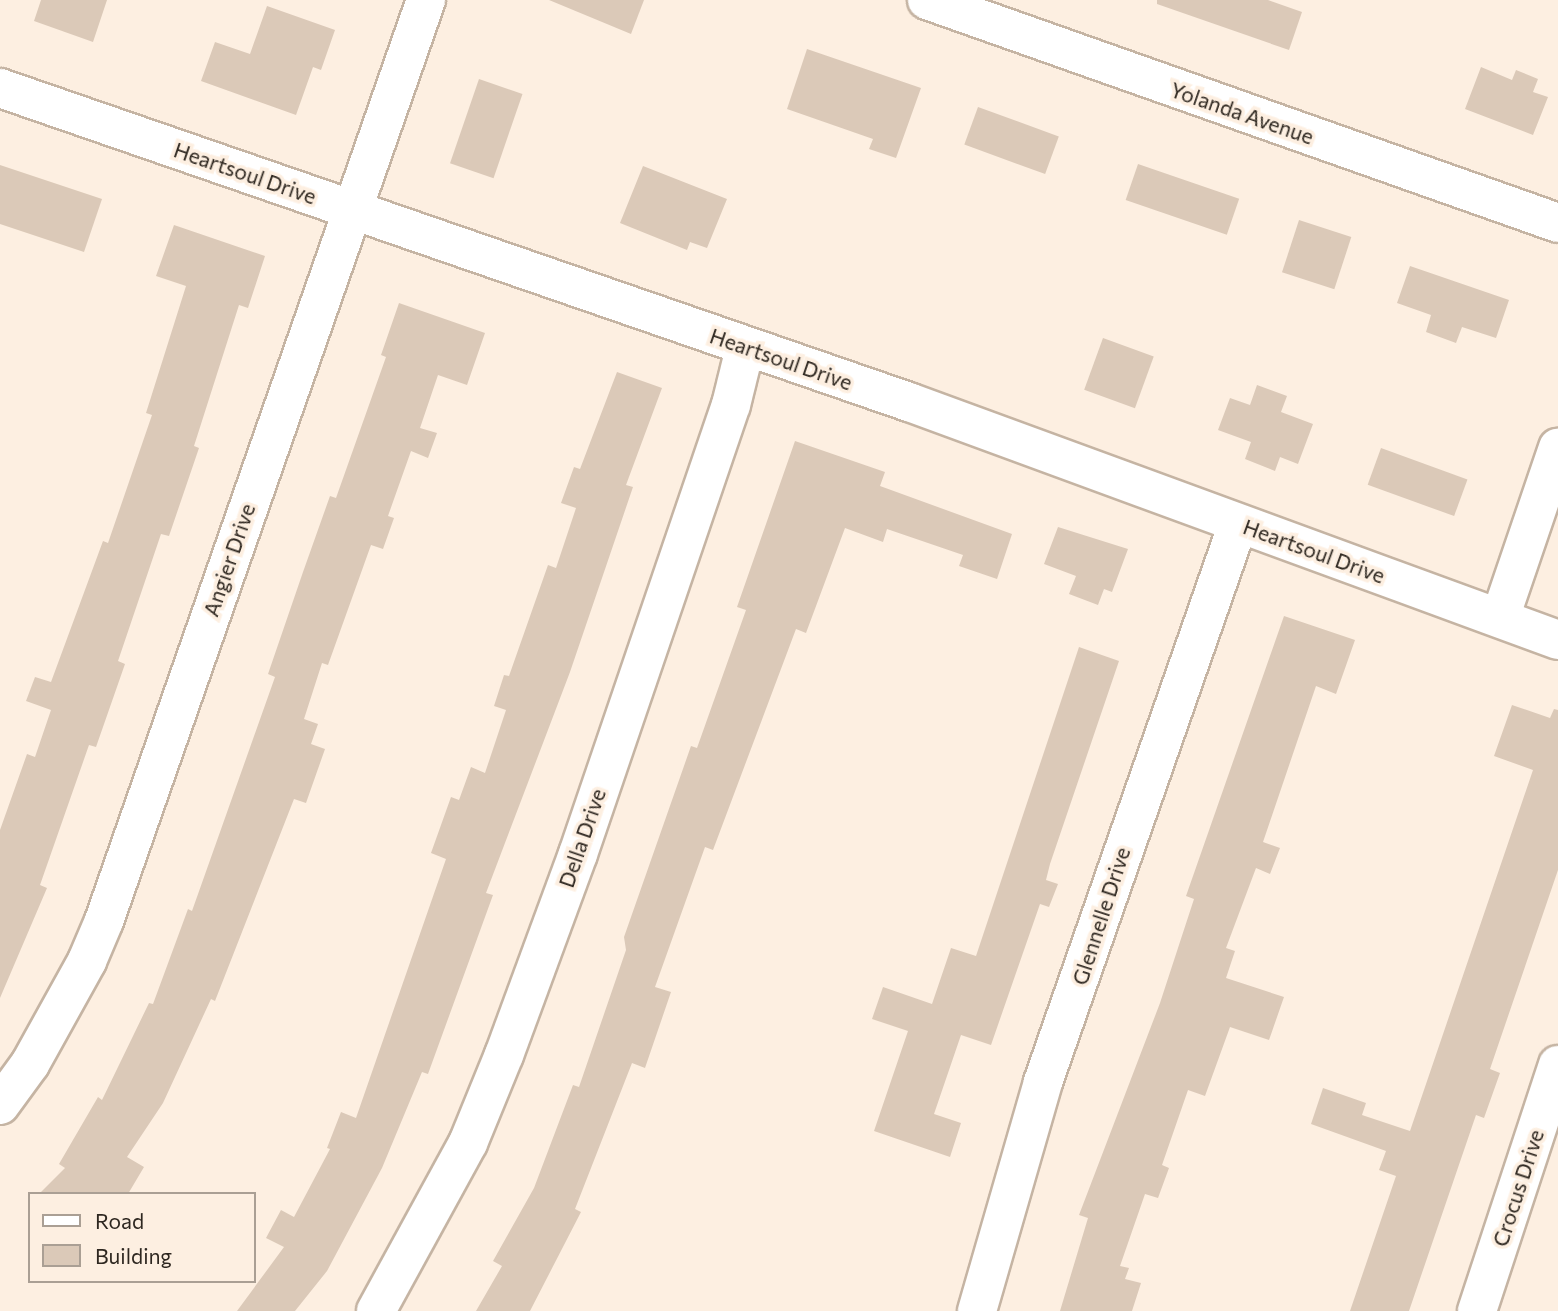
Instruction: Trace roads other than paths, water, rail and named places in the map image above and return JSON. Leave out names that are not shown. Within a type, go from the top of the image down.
[{"type":"street","name":"Angier Drive","points":[[0,1105],[30,1064],[87,961],[104,921],[426,0]]},
{"type":"street","name":"Yolanda Avenue","points":[[927,0],[1558,223]]},
{"type":"street","name":"Heartsoul Drive","points":[[0,88],[745,348],[909,402],[1558,640]]},
{"type":"street","name":"Della Drive","points":[[376,1311],[468,1143],[503,1055],[578,854],[731,405],[745,348]]},
{"type":"street","points":[[1500,618],[1558,448]]},
{"type":"street","name":"Glennelle Drive","points":[[976,1311],[1043,1083],[1238,524]]},
{"type":"street","name":"Crocus Drive","points":[[1477,1311],[1558,1065]]}]
